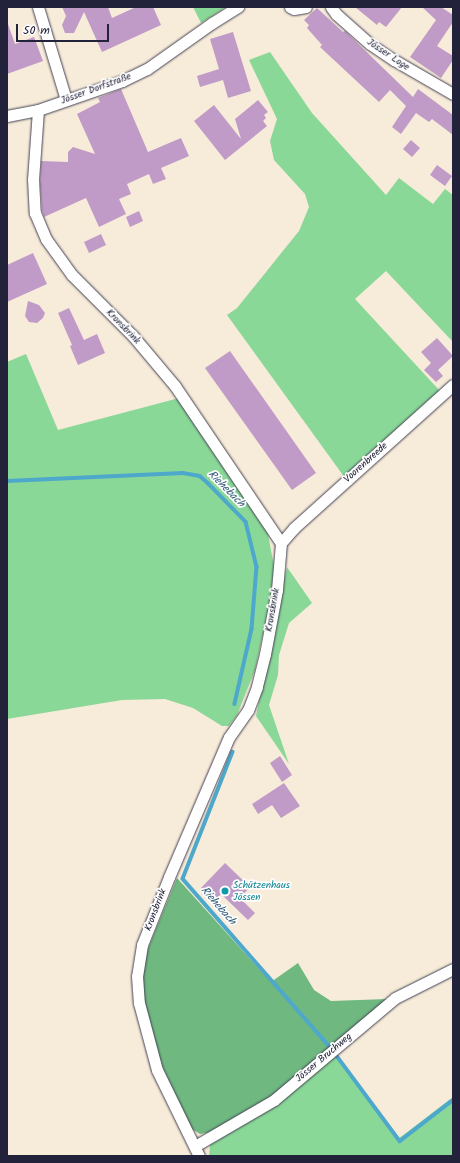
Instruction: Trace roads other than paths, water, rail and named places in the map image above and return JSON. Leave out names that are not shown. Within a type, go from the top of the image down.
[{"type":"street","points":[[38,7],[66,100]]},
{"type":"street","name":"Jösser Dorfstraße","points":[[7,116],[38,110],[122,81],[147,69],[206,27],[238,7]]},
{"type":"street","points":[[290,7],[294,9],[306,7]]},
{"type":"street","name":"Jösser Loge","points":[[331,7],[336,14],[370,44],[400,64],[453,94]]},
{"type":"street","name":"Kronsbrink","points":[[38,110],[33,179],[35,213],[46,239],[72,275],[133,336],[175,386],[281,543],[277,590],[257,687],[248,710],[229,738],[169,877],[142,945],[136,976],[139,1003],[157,1070],[197,1151]]},
{"type":"street","name":"Voorenbreede","points":[[281,543],[294,528],[453,385]]},
{"type":"street","name":"Jösser Bruchweg","points":[[197,1151],[274,1100],[395,998],[453,969]]},
{"type":"waterway","name":"Riehebach","points":[[7,481],[183,473],[200,476],[208,483],[246,522],[257,567],[252,629],[235,704]]},
{"type":"waterway","name":"Riehebach","points":[[233,752],[183,879],[330,1047]]},
{"type":"waterway","name":"Riehebach","points":[[337,1056],[400,1141],[453,1100]]},
{"type":"place","name":"Schützenhaus Jössen","points":[[225,891]]}]
